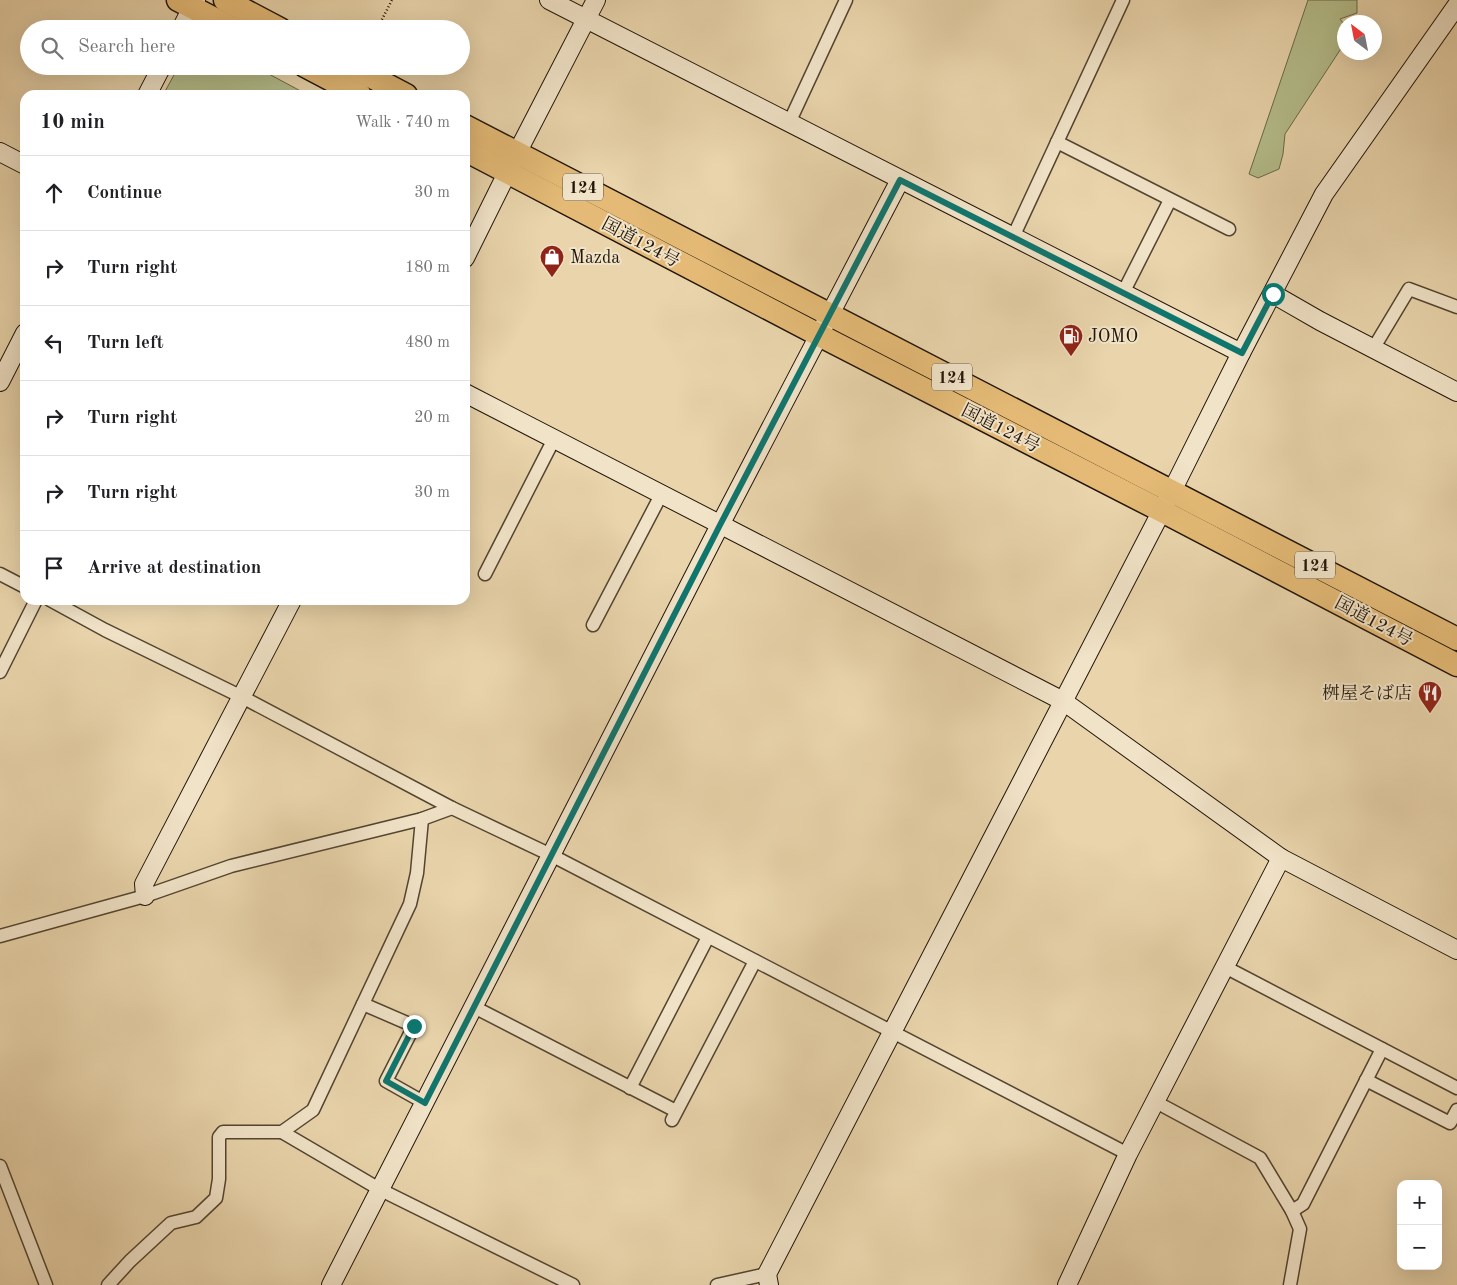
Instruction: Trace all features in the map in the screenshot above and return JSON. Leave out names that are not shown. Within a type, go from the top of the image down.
[{"type":"highway","points":[[225,0],[263,20]]},
{"type":"highway","points":[[189,2],[219,20]]},
{"type":"highway","points":[[322,75],[351,90]]},
{"type":"highway","points":[[369,75],[397,90]]},
{"type":"highway","name":"国道124号","points":[[470,130],[512,163],[819,335],[1457,639]]},
{"type":"highway","name":"国道124号","points":[[470,151],[512,163],[831,314],[1457,665]]},
{"type":"street","points":[[549,0],[1242,353]]},
{"type":"street","points":[[470,248],[596,0]]},
{"type":"street","points":[[789,123],[846,0]]},
{"type":"street","points":[[1013,237],[1123,0]]},
{"type":"street","points":[[184,20],[189,2]]},
{"type":"street","points":[[717,1285],[768,1280],[892,1032],[1324,194],[1457,5]]},
{"type":"street","points":[[150,90],[157,75]]},
{"type":"street","points":[[1057,142],[1229,229]]},
{"type":"street","points":[[0,152],[20,162]]},
{"type":"street","points":[[332,1285],[720,525],[900,180]]},
{"type":"street","points":[[1123,293],[1170,200]]},
{"type":"street","points":[[1373,349],[1409,289],[1457,307]]},
{"type":"street","points":[[1273,294],[1373,349],[1457,392]]},
{"type":"street","points":[[0,382],[20,343]]},
{"type":"street","points":[[470,396],[1063,702],[1282,858],[1457,950]]},
{"type":"street","points":[[485,574],[554,439]]},
{"type":"street","points":[[593,625],[661,495]]},
{"type":"street","points":[[0,574],[20,584]]},
{"type":"street","points":[[0,672],[34,605]]},
{"type":"street","points":[[59,605],[105,630],[242,696],[452,808],[551,856],[1128,1154]]},
{"type":"street","points":[[145,896],[144,884],[289,605]]},
{"type":"street","points":[[0,936],[145,896],[231,866],[422,819],[452,808]]},
{"type":"street","points":[[282,1132],[313,1110],[410,904],[418,873],[422,819]]},
{"type":"street","points":[[1067,1285],[1154,1101],[1282,858]]},
{"type":"street","points":[[630,1088],[708,937]]},
{"type":"street","points":[[474,1007],[630,1088],[674,1116],[755,961]]},
{"type":"street","points":[[1224,967],[1457,1088]]},
{"type":"street","points":[[363,1004],[414,1026],[386,1081],[425,1103]]},
{"type":"street","points":[[1292,1211],[1302,1204],[1382,1049]]},
{"type":"street","points":[[1366,1080],[1450,1123],[1457,1110]]},
{"type":"street","points":[[1154,1101],[1260,1158],[1292,1211],[1300,1229],[1290,1285]]},
{"type":"street","points":[[108,1285],[171,1223],[196,1217],[216,1198],[219,1179],[219,1137],[223,1132],[282,1132],[381,1190],[574,1285]]},
{"type":"street","points":[[0,1166],[46,1285]]},
{"type":"path","points":[[382,20],[392,0]]},
{"type":"green space","points":[[1308,0],[1357,0],[1357,13],[1337,15],[1337,55],[1285,134],[1279,169],[1258,178],[1249,174]]},
{"type":"green space","points":[[174,75],[271,75],[299,90],[166,90]]},
{"type":"place","name":"Mazda","points":[[552,278]]},
{"type":"place","name":"JOMO","points":[[1071,357]]},
{"type":"place","name":"桝屋そば店","points":[[1430,714]]},
{"type":"route","points":[[414,1026],[386,1081],[425,1103],[720,525],[900,180],[1242,353],[1273,294]]}]
